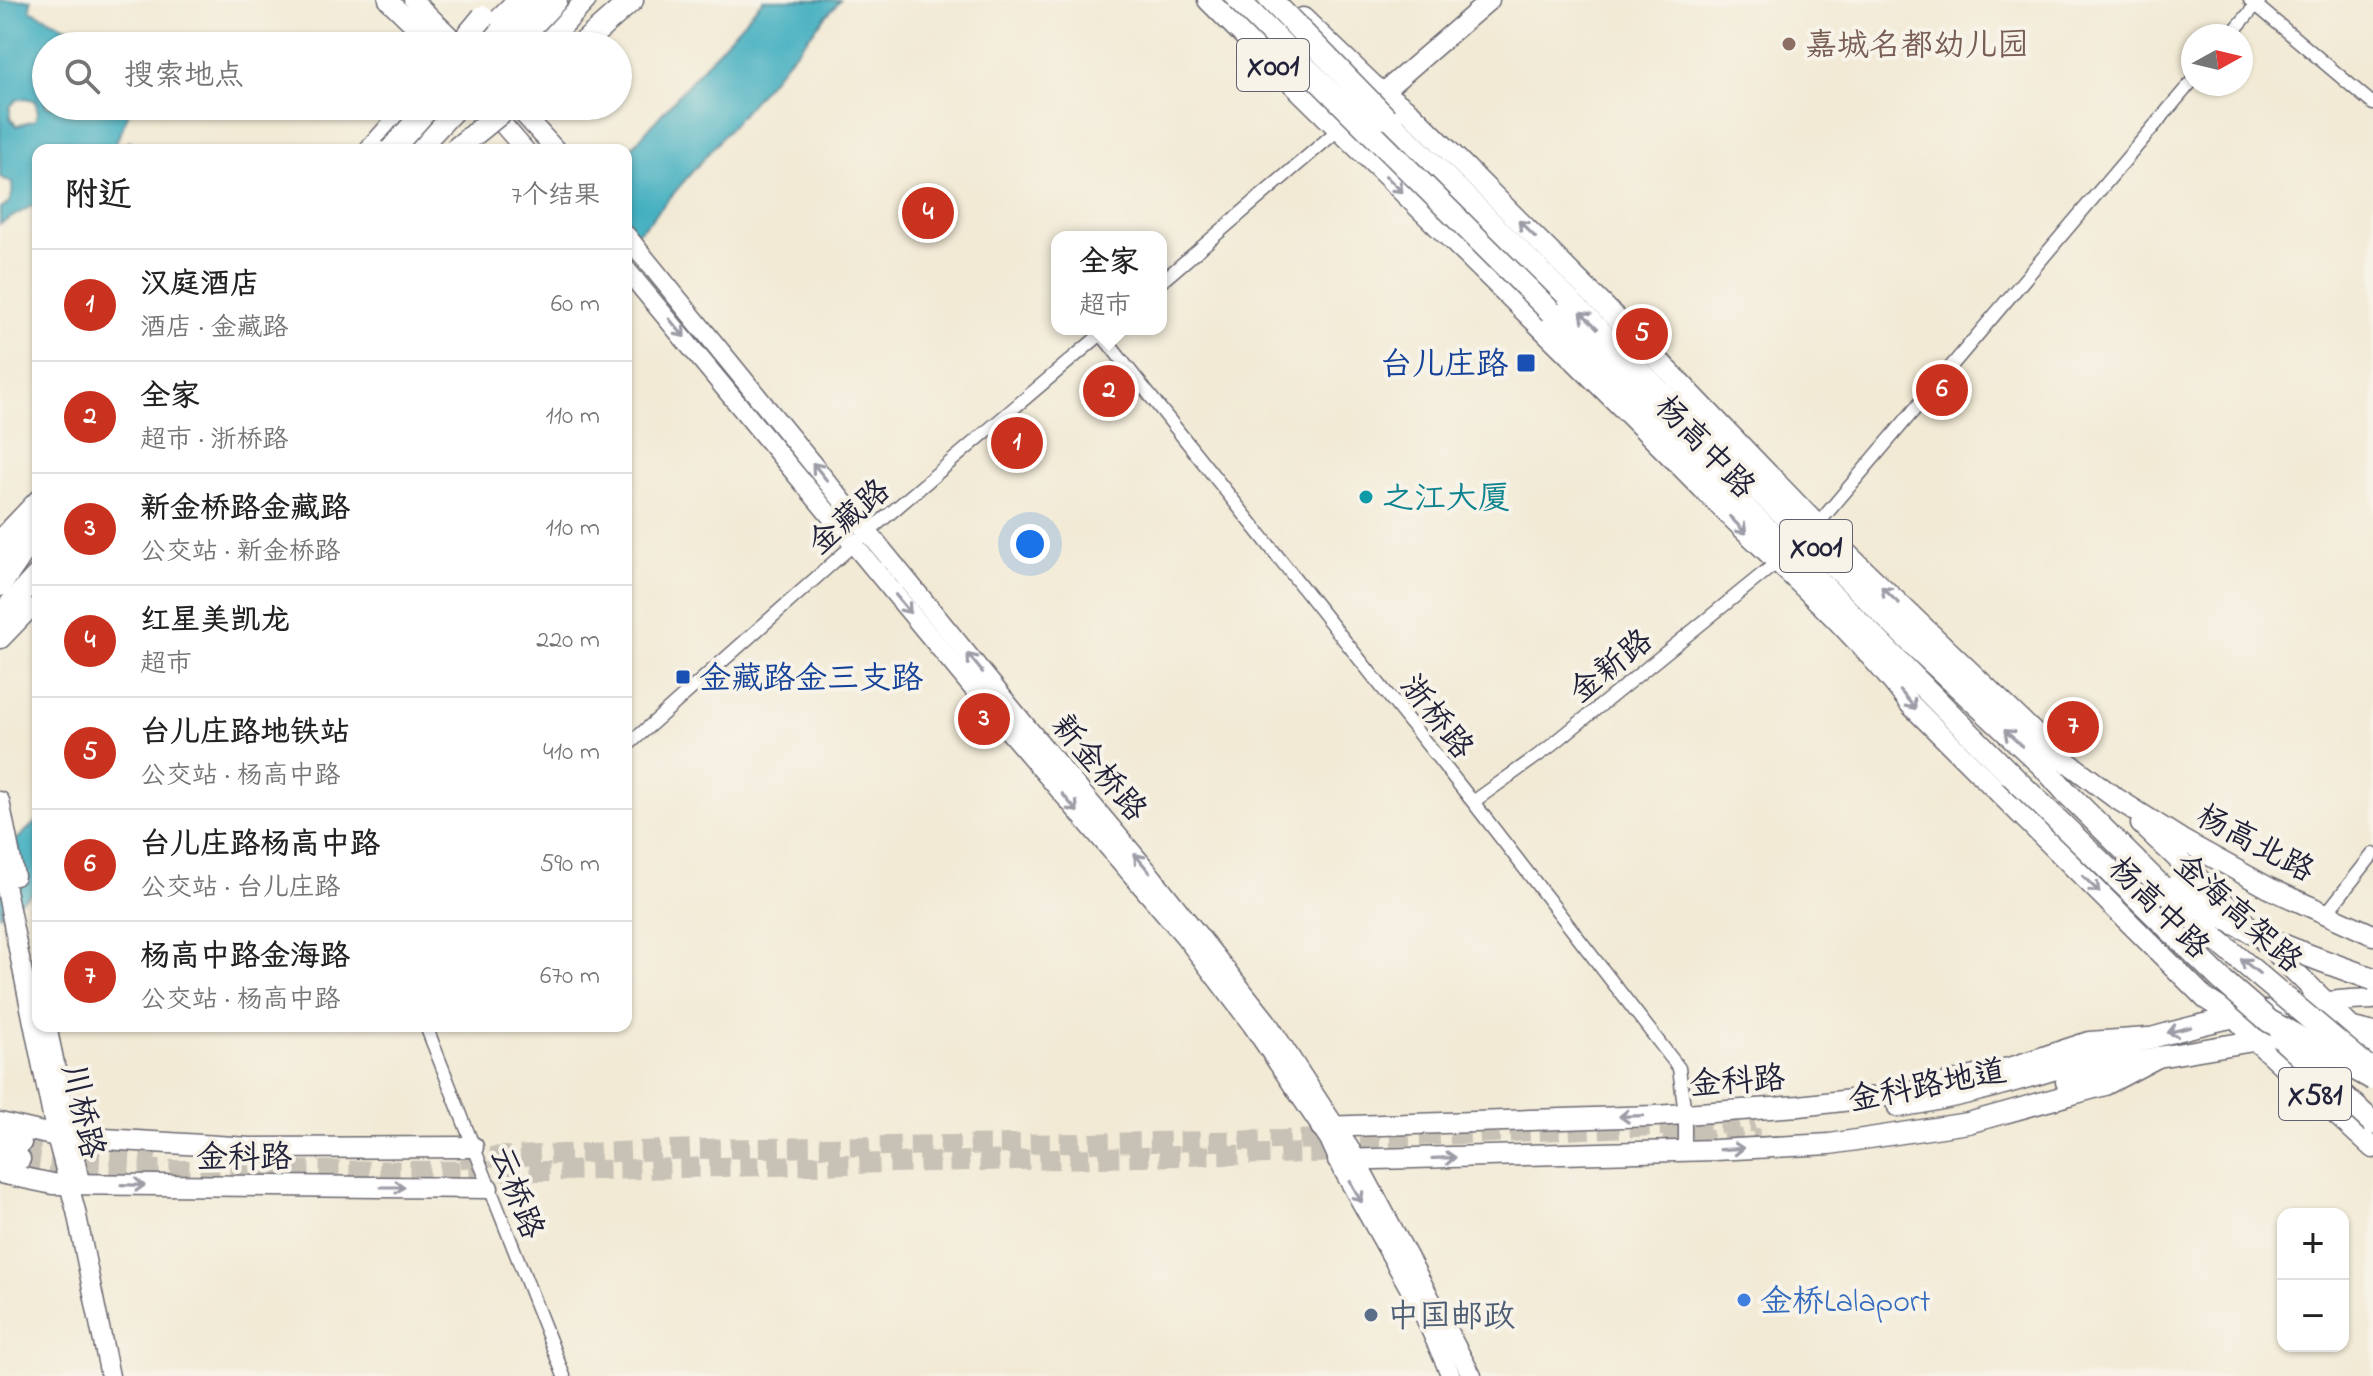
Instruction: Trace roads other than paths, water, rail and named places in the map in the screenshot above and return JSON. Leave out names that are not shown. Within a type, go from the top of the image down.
[{"type":"highway","points":[[471,32],[497,0]]},
{"type":"highway","points":[[485,32],[520,0]]},
{"type":"highway","points":[[494,32],[520,0]]},
{"type":"highway","points":[[529,32],[558,0]]},
{"type":"highway","points":[[596,32],[630,0]]},
{"type":"highway","name":"杨高中路","points":[[1235,0],[1558,304],[1634,364],[1915,646],[2043,766],[2068,794]]},
{"type":"highway","name":"杨高中路","points":[[1271,0],[1386,118],[1738,499],[2010,774],[2223,981]]},
{"type":"highway","points":[[1286,0],[1386,118]]},
{"type":"highway","points":[[376,144],[398,120]]},
{"type":"highway","points":[[396,144],[418,120]]},
{"type":"highway","points":[[422,144],[444,120]]},
{"type":"highway","points":[[463,144],[485,120]]},
{"type":"highway","points":[[1634,364],[1775,482]]},
{"type":"highway","points":[[1625,408],[1738,499]]},
{"type":"highway","points":[[0,542],[32,508]]},
{"type":"highway","points":[[0,586],[32,539]]},
{"type":"highway","points":[[0,586],[32,552]]},
{"type":"highway","points":[[0,616],[32,581]]},
{"type":"highway","points":[[1820,581],[1884,669]]},
{"type":"highway","points":[[0,637],[32,603]]},
{"type":"highway","name":"X001","points":[[2068,794],[2143,861],[2192,899],[2285,947],[2373,979]]},
{"type":"highway","name":"金海高架路","points":[[2068,794],[2205,930],[2373,1071]]},
{"type":"highway","name":"X001","points":[[2223,981],[2269,1021],[2373,1079]]},
{"type":"highway","name":"金海高架路","points":[[2223,981],[2313,1070],[2373,1123]]},
{"type":"main road","points":[[482,32],[509,0]]},
{"type":"main road","points":[[505,32],[534,0]]},
{"type":"main road","points":[[557,32],[586,0]]},
{"type":"main road","name":"杨高中路","points":[[1208,0],[1825,608],[1884,669],[1911,705],[2206,999],[2236,1018],[2256,1041]]},
{"type":"main road","name":"杨高中路","points":[[1286,0],[1373,85],[1422,124],[1672,374],[1775,482],[1822,520],[2054,752],[2114,797]]},
{"type":"main road","points":[[0,560],[32,527]]},
{"type":"main road","points":[[0,650],[32,617]]},
{"type":"main road","points":[[2114,797],[2349,1027]]},
{"type":"main road","name":"杨高北路","points":[[2114,797],[2182,840],[2330,909],[2373,935]]},
{"type":"main road","points":[[2325,1002],[2373,999]]},
{"type":"main road","name":"金科路","points":[[1328,1127],[1685,1114],[1799,1106],[1903,1094],[2013,1067],[2089,1042],[2148,1038],[2325,1002]]},
{"type":"main road","points":[[2097,1065],[2349,1027],[2373,1033]]},
{"type":"main road","name":"X581","points":[[2349,1027],[2373,1049]]},
{"type":"main road","name":"金科路","points":[[2097,1065],[2148,1038]]},
{"type":"main road","name":"X581","points":[[2256,1041],[2373,1148]]},
{"type":"main road","points":[[1348,1161],[1830,1144],[1968,1123],[2105,1085],[2158,1057]]},
{"type":"main road","name":"金科路地道","points":[[1758,1130],[1844,1132],[1940,1117],[2021,1096],[2097,1065]]},
{"type":"main road","name":"金科路","points":[[0,1123],[64,1136],[250,1148],[473,1147]]},
{"type":"main road","points":[[0,1139],[14,1152]]},
{"type":"main road","name":"金科路","points":[[0,1173],[53,1184],[488,1188]]},
{"type":"street","points":[[388,0],[421,32]]},
{"type":"street","points":[[413,0],[446,32]]},
{"type":"street","points":[[1167,277],[1490,0]]},
{"type":"street","points":[[2239,24],[2256,2],[2373,104]]},
{"type":"street","points":[[1822,520],[2181,94]]},
{"type":"street","points":[[505,120],[521,144]]},
{"type":"street","points":[[529,120],[551,144]]},
{"type":"street","name":"新金桥路","points":[[632,242],[861,538]]},
{"type":"street","name":"新金桥路","points":[[632,276],[1026,726],[1147,870],[1266,1020],[1472,1376]]},
{"type":"street","name":"金藏路","points":[[632,742],[861,538],[1100,335]]},
{"type":"street","name":"浙桥路","points":[[1106,335],[1679,1068],[1685,1114],[1685,1151]]},
{"type":"street","name":"金新路","points":[[1473,802],[1547,749],[1776,563]]},
{"type":"street","name":"川桥路","points":[[1,806],[32,985]]},
{"type":"street","points":[[2330,909],[2373,854]]},
{"type":"street","name":"川桥路","points":[[0,860],[32,969]]},
{"type":"street","name":"川桥路","points":[[42,1032],[75,1184],[123,1376]]},
{"type":"street","name":"川桥路","points":[[48,1032],[64,1136]]},
{"type":"street","name":"云桥路","points":[[428,1032],[564,1376]]},
{"type":"street","name":"新金桥路","points":[[1348,1161],[1451,1376]]},
{"type":"street","name":"川桥路","points":[[75,1184],[110,1376]]},
{"type":"water","points":[[0,0],[31,0],[30,10],[77,32],[32,32],[32,100],[16,100],[10,107],[10,118],[17,126],[35,120],[126,120],[116,142],[118,144],[32,144],[32,205],[0,224],[0,208],[12,195],[12,183],[0,177]]},
{"type":"water","points":[[763,0],[840,0],[649,222],[632,238],[632,147]]},
{"type":"water","points":[[32,826],[32,893],[0,915],[0,855]]},
{"type":"tunnel","points":[[460,1158],[693,1149],[1344,1139],[1755,1122]]},
{"type":"tunnel","points":[[1663,1142],[1760,1138]]},
{"type":"tunnel","points":[[21,1143],[156,1157]]},
{"type":"tunnel","points":[[20,1159],[148,1170],[556,1171],[1351,1152]]},
{"type":"place","name":"嘉城名都幼儿园","points":[[1789,44]]},
{"type":"place","name":"红星美凯龙","points":[[928,213]]},
{"type":"place","name":"台儿庄路地铁站","points":[[1642,334]]},
{"type":"place","name":"台儿庄路","points":[[1526,363]]},
{"type":"place","name":"台儿庄路杨高中路","points":[[1942,390]]},
{"type":"place","name":"全家","points":[[1109,391]]},
{"type":"place","name":"汉庭酒店","points":[[1017,443]]},
{"type":"place","name":"之江大厦","points":[[1366,497]]},
{"type":"place","name":"金藏路金三支路","points":[[683,677]]},
{"type":"place","name":"新金桥路金藏路","points":[[984,719]]},
{"type":"place","name":"杨高中路金海路","points":[[2073,727]]},
{"type":"place","name":"金桥Lalaport","points":[[1744,1300]]},
{"type":"place","name":"中国邮政","points":[[1371,1315]]}]
